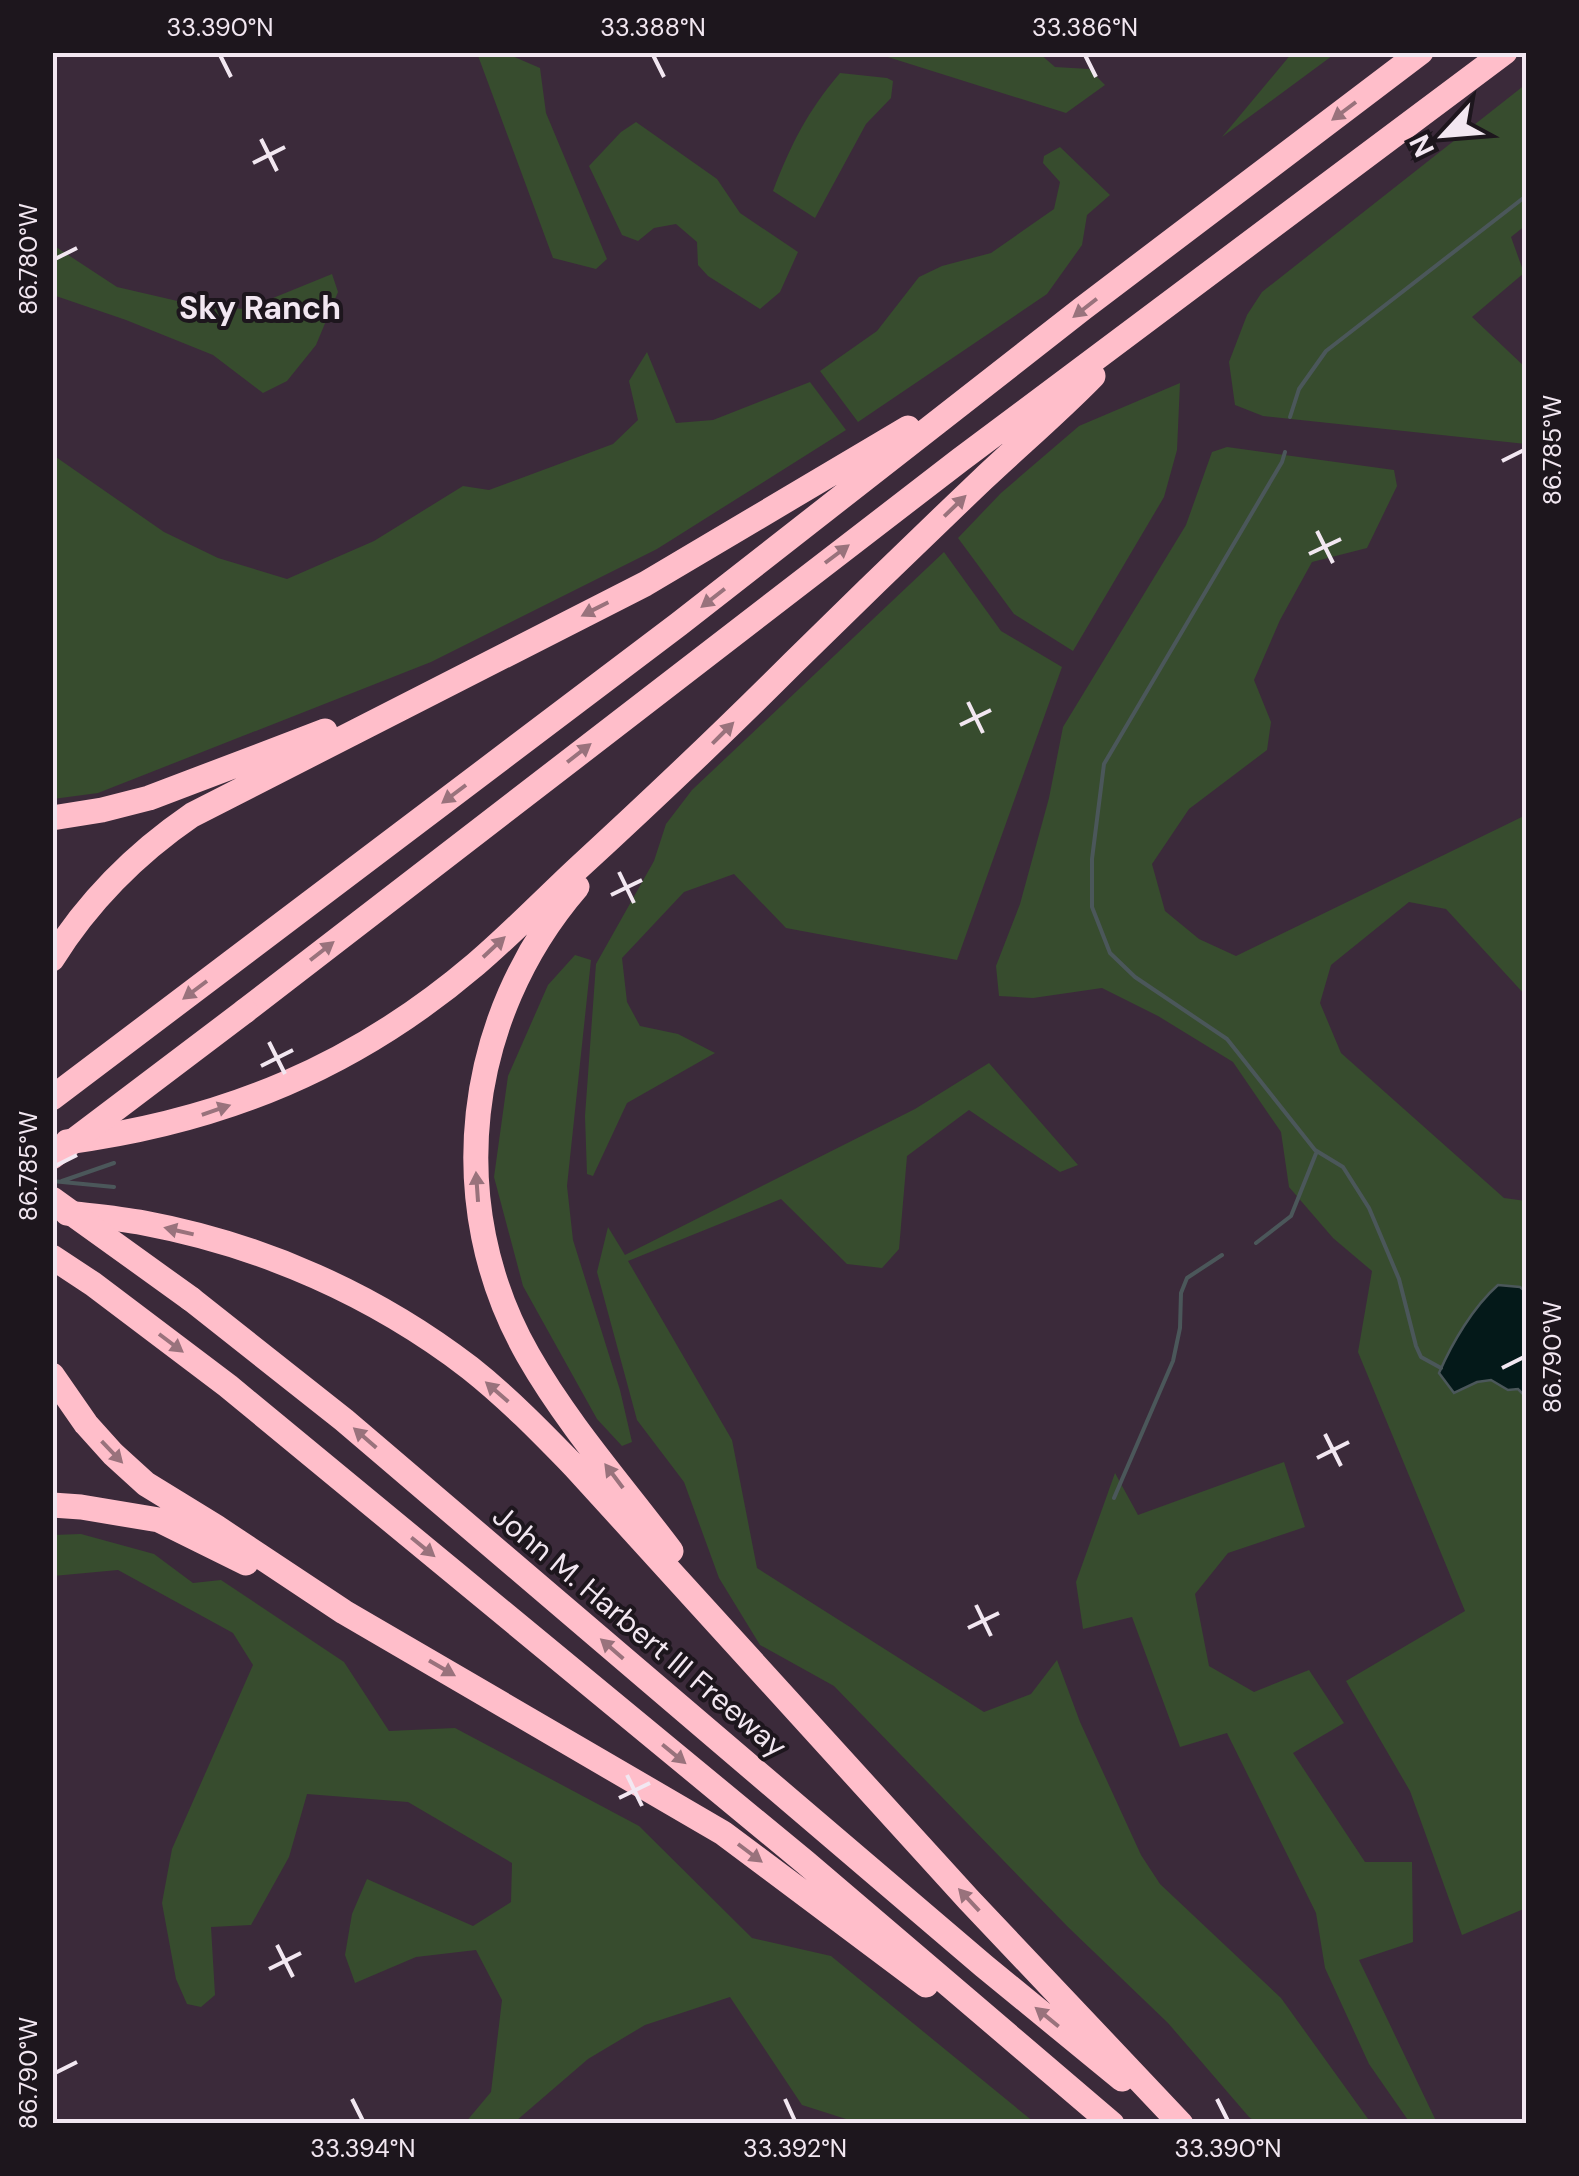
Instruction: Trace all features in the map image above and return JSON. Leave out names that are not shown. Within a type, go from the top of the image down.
[{"type":"highway","points":[[52,1098],[679,624],[1421,52]]},
{"type":"highway","points":[[52,1157],[826,562],[1505,52]]},
{"type":"highway","points":[[52,1144],[122,1135],[201,1116],[292,1082],[414,1012],[476,964],[652,800],[1151,318]]},
{"type":"highway","points":[[52,959],[92,902],[122,870],[192,815],[645,584],[1011,366]]},
{"type":"highway","points":[[52,818],[149,798],[317,734],[396,709]]},
{"type":"highway","points":[[652,800],[555,915],[511,989],[482,1076],[475,1146],[478,1202],[496,1280],[526,1353],[568,1416],[757,1665]]},
{"type":"highway","name":"John M. Harbert III Freeway","points":[[52,1199],[192,1299],[344,1420],[984,1966],[1178,2124]]},
{"type":"highway","points":[[52,1211],[142,1222],[245,1248],[290,1264],[406,1324],[472,1370],[576,1468],[1178,2124]]},
{"type":"highway","points":[[52,1257],[228,1386],[805,1862],[1108,2120]]},
{"type":"highway","points":[[52,1375],[86,1424],[146,1484],[344,1612]]},
{"type":"highway","points":[[52,1505],[81,1506],[158,1520],[344,1612],[538,1722],[723,1833],[1108,2120]]},
{"type":"green space","points":[[477,53],[505,53],[540,68],[546,113],[607,259],[596,269],[553,258]]},
{"type":"green space","points":[[875,53],[1039,53],[1055,67],[1089,69],[1105,85],[1066,113]]},
{"type":"green space","points":[[1292,53],[1336,53],[1222,137]]},
{"type":"green space","points":[[840,73],[887,78],[893,81],[891,98],[866,124],[815,218],[773,191],[801,129]]},
{"type":"green space","points":[[1526,84],[1526,225],[1511,237],[1524,273],[1472,317],[1526,368],[1526,444],[1263,416],[1235,405],[1229,362],[1247,315],[1262,292]]},
{"type":"green space","points":[[636,122],[717,179],[740,213],[798,252],[780,292],[760,309],[708,276],[698,265],[697,242],[676,224],[654,228],[638,241],[622,235],[589,166]]},
{"type":"green space","points":[[1060,147],[1110,195],[1087,215],[1082,245],[1047,294],[858,422],[820,371],[877,331],[919,277],[942,266],[991,253],[1054,209],[1060,182],[1043,163],[1044,156]]},
{"type":"green space","points":[[53,245],[117,287],[199,306],[246,309],[332,274],[338,292],[316,345],[287,381],[263,393],[213,355],[53,295]]},
{"type":"green space","points":[[647,352],[676,423],[713,420],[810,382],[846,430],[657,549],[431,662],[98,793],[53,799],[53,455],[164,532],[218,558],[287,579],[374,541],[463,486],[489,490],[613,444],[638,420],[629,381]]},
{"type":"green space","points":[[1180,383],[1177,450],[1164,497],[1073,651],[1014,614],[958,538],[1001,493],[1079,426]]},
{"type":"green space","points":[[1227,447],[1394,470],[1397,486],[1367,548],[1312,562],[1280,620],[1254,680],[1271,722],[1267,750],[1189,809],[1152,864],[1165,911],[1199,939],[1236,956],[1526,815],[1526,996],[1446,909],[1409,902],[1331,965],[1320,1003],[1341,1053],[1504,1198],[1526,1201],[1526,1908],[1462,1935],[1410,1791],[1346,1681],[1465,1611],[1358,1352],[1372,1271],[1333,1238],[1289,1187],[1281,1132],[1233,1062],[1158,1016],[1102,988],[1033,998],[999,996],[996,966],[1020,904],[1049,798],[1063,727],[1186,525],[1212,452]]},
{"type":"green space","points":[[944,552],[1001,631],[1062,667],[957,960],[786,928],[734,874],[684,892],[622,958],[627,1002],[640,1026],[678,1034],[715,1053],[627,1103],[593,1176],[587,1174],[585,1116],[596,964],[654,861],[666,824],[692,790]]},
{"type":"green space","points":[[575,955],[591,960],[567,1186],[573,1240],[620,1390],[632,1442],[622,1446],[597,1419],[523,1286],[494,1177],[508,1076],[548,985]]},
{"type":"green space","points":[[989,1063],[1078,1165],[1060,1172],[969,1110],[907,1156],[899,1249],[882,1268],[847,1264],[781,1199],[628,1261],[732,1440],[757,1568],[984,1712],[1031,1694],[1057,1660],[1080,1722],[1141,1855],[1160,1884],[1281,1998],[1371,2123],[1257,2123],[1249,2117],[1168,2023],[1068,1927],[834,1686],[760,1645],[719,1578],[684,1482],[637,1420],[597,1272],[608,1227],[625,1255],[915,1109]]},
{"type":"green space","points":[[1284,1462],[1305,1527],[1228,1553],[1195,1594],[1209,1666],[1254,1692],[1309,1670],[1344,1723],[1293,1753],[1365,1862],[1412,1862],[1413,1942],[1359,1960],[1437,2123],[1410,2123],[1369,2064],[1325,1968],[1316,1913],[1227,1733],[1180,1747],[1132,1617],[1083,1629],[1076,1582],[1115,1473],[1138,1515]]},
{"type":"green space","points":[[81,1534],[154,1554],[193,1583],[221,1580],[344,1662],[389,1731],[455,1728],[639,1826],[752,1938],[831,1956],[1035,2123],[853,2123],[802,2105],[730,1997],[645,2025],[588,2059],[511,2124],[465,2123],[491,2092],[502,2000],[476,1950],[416,1957],[355,1983],[345,1955],[352,1914],[367,1879],[473,1926],[511,1902],[512,1863],[408,1802],[307,1794],[289,1857],[251,1925],[211,1927],[215,1995],[201,2007],[187,2004],[176,1979],[162,1903],[172,1849],[253,1665],[233,1633],[118,1570],[53,1576],[53,1535]]},
{"type":"shaded area","points":[[1498,1285],[1520,1287],[1526,1292],[1526,1401],[1518,1389],[1508,1390],[1491,1380],[1454,1393],[1439,1373],[1464,1326]]},
{"type":"waterway","points":[[1290,417],[1299,389],[1326,351],[1526,196]]},
{"type":"waterway","points":[[1285,452],[1104,764],[1092,859],[1092,907],[1110,953],[1135,977],[1227,1039],[1315,1150],[1343,1167],[1369,1208],[1399,1279],[1421,1357],[1441,1368]]},
{"type":"waterway","points":[[1256,1243],[1291,1216],[1317,1151]]},
{"type":"waterway","points":[[62,1181],[114,1163]]},
{"type":"waterway","points":[[52,1181],[114,1187]]},
{"type":"waterway","points":[[1114,1498],[1173,1361],[1180,1328],[1181,1293],[1187,1278],[1222,1255]]},
{"type":"district","name":"Sky Ranch","points":[[260,308]]}]
